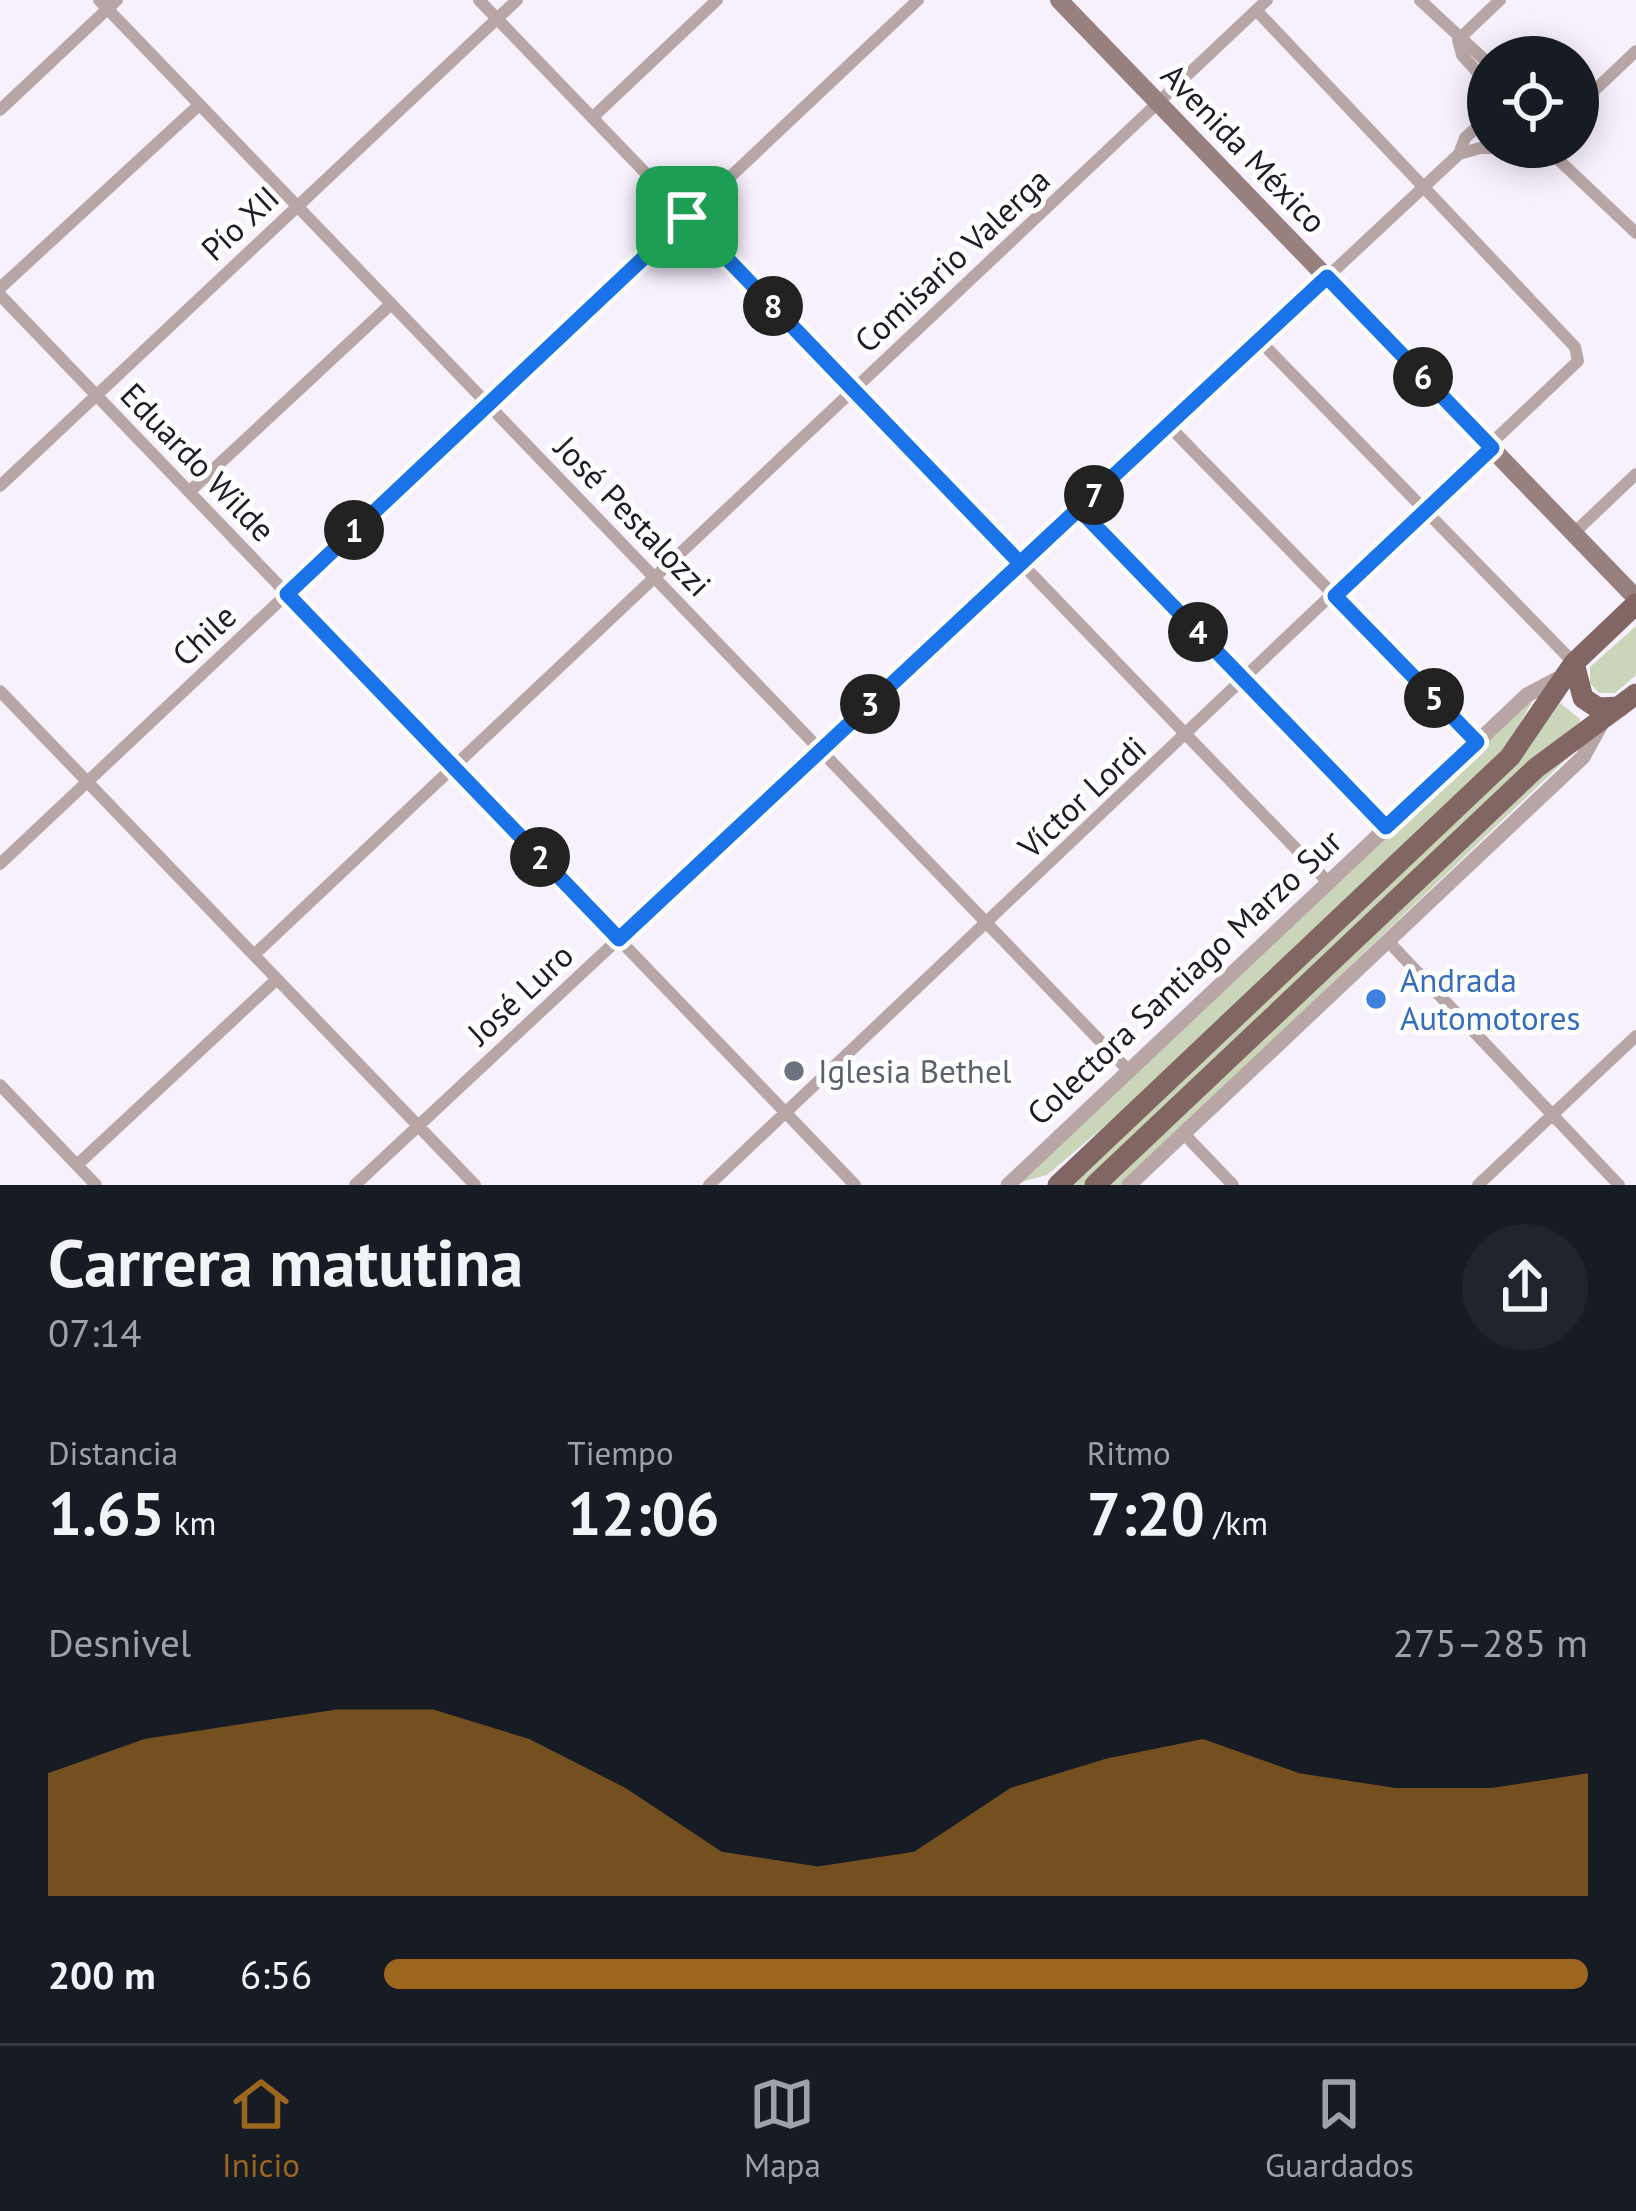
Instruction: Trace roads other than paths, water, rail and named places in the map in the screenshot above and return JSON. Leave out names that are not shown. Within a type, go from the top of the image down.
[{"type":"main road","name":"Avenida México","points":[[1059,0],[1636,601]]},
{"type":"main road","points":[[1058,1185],[1510,757],[1569,669],[1636,601]]},
{"type":"main road","points":[[1569,669],[1587,702],[1609,709],[1633,697]]},
{"type":"main road","points":[[1096,1185],[1536,768],[1633,697]]},
{"type":"main road","points":[[1039,1185],[1157,1091]]},
{"type":"street","points":[[478,0],[1328,883]]},
{"type":"street","name":"Pío XII","points":[[0,486],[517,0]]},
{"type":"street","points":[[592,118],[717,0]]},
{"type":"street","name":"Chile","points":[[0,864],[918,0]]},
{"type":"street","points":[[1420,0],[1467,47]]},
{"type":"street","points":[[1458,40],[1500,0]]},
{"type":"street","points":[[0,110],[107,3]]},
{"type":"street","name":"José Pestalozzi","points":[[107,3],[297,207],[1128,1070]]},
{"type":"street","points":[[1262,5],[1424,187]]},
{"type":"street","name":"Comisario Valerga","points":[[254,955],[1262,5]]},
{"type":"street","points":[[1458,40],[1467,61]]},
{"type":"street","points":[[1599,88],[1633,60]]},
{"type":"street","points":[[0,292],[199,104]]},
{"type":"street","name":"José Luro","points":[[356,1185],[1424,187],[1459,154],[1467,138]]},
{"type":"street","points":[[1459,154],[1467,152]]},
{"type":"street","points":[[1570,168],[1636,233]]},
{"type":"street","points":[[1574,168],[1576,173]]},
{"type":"street","name":"Víctor Lordi","points":[[709,1185],[1574,368],[1579,353],[1424,187]]},
{"type":"street","name":"Eduardo Wilde","points":[[0,292],[855,1185]]},
{"type":"street","points":[[189,491],[391,304]]},
{"type":"street","points":[[1259,340],[1569,669]]},
{"type":"street","points":[[1168,425],[1477,742]]},
{"type":"street","points":[[1574,533],[1636,474]]},
{"type":"street","points":[[1079,509],[1386,827]]},
{"type":"street","name":"Colectora Santiago Marzo Sur","points":[[1008,1185],[1535,688],[1569,669]]},
{"type":"street","points":[[0,691],[475,1185]]},
{"type":"street","points":[[1129,1185],[1583,757],[1604,718]]},
{"type":"street","points":[[1388,940],[1619,1185]]},
{"type":"street","points":[[77,1165],[277,979]]},
{"type":"street","points":[[1478,1185],[1636,1036]]},
{"type":"street","points":[[0,1085],[97,1185]]},
{"type":"street","points":[[1183,1133],[1233,1185]]},
{"type":"place","name":"Andrada Automotores","points":[[1376,999]]},
{"type":"place","name":"Iglesia Bethel","points":[[794,1071]]}]
